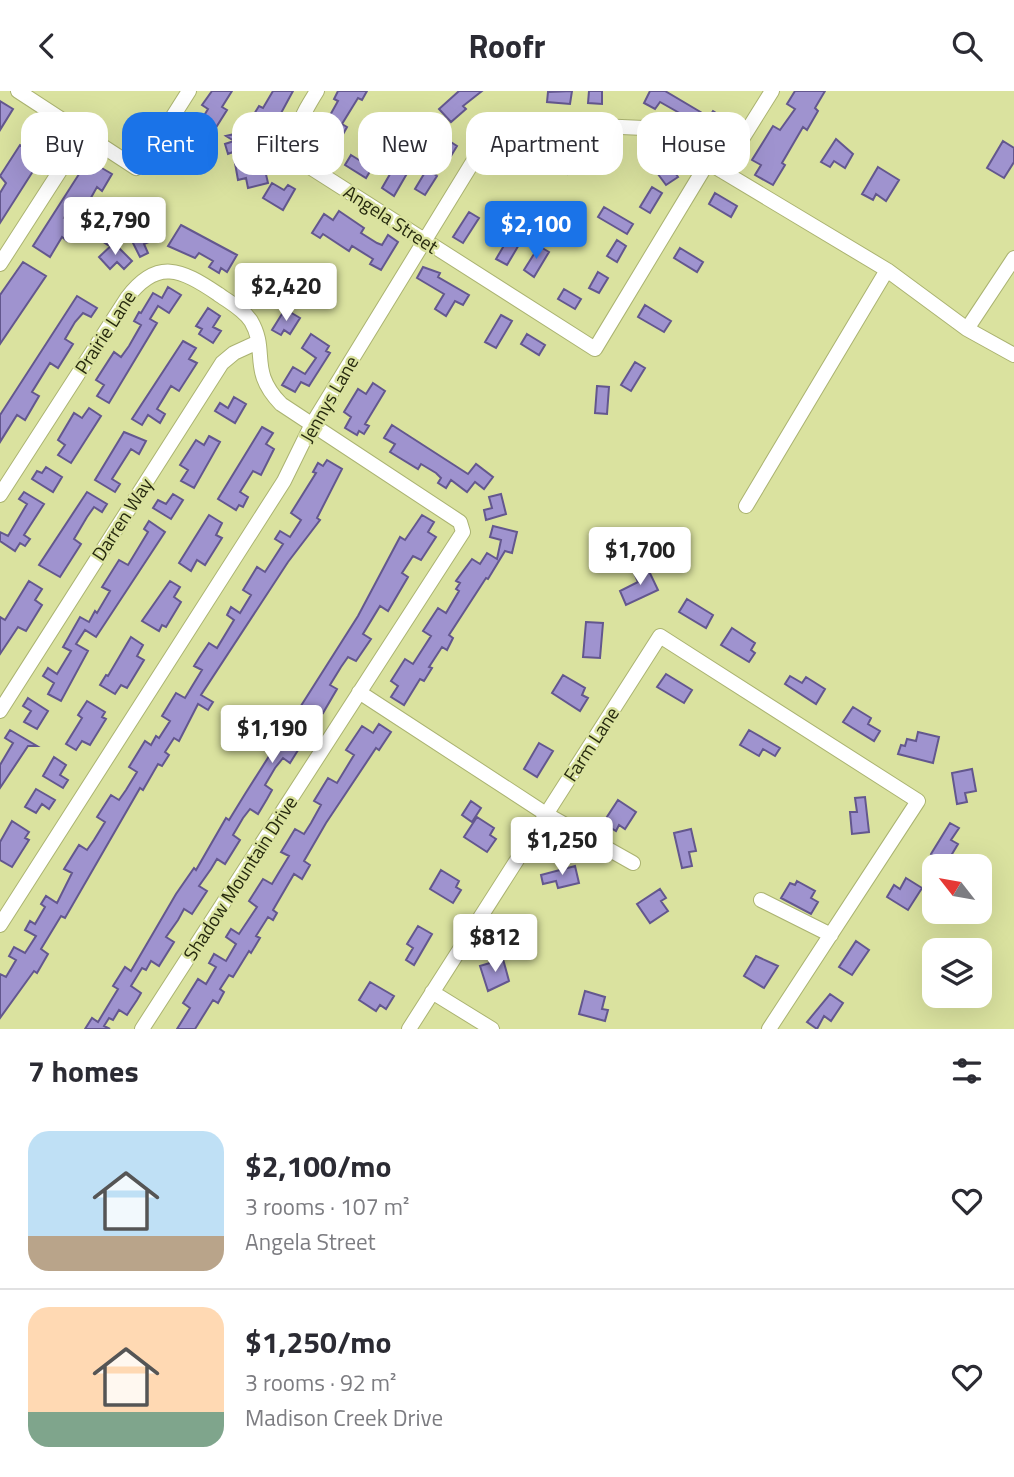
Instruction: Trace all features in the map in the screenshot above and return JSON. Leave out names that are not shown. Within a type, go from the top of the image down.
[{"type":"street","points":[[18,91],[49,112]]},
{"type":"street","points":[[108,151],[135,168],[144,162],[189,91]]},
{"type":"street","name":"Angela Street","points":[[317,91],[299,120],[296,137],[302,162],[595,349],[700,175]]},
{"type":"street","points":[[750,126],[772,91]]},
{"type":"street","name":"Jennys Lane","points":[[0,925],[284,481],[311,426],[481,149],[500,131],[513,125],[531,123],[637,128]]},
{"type":"street","points":[[0,264],[57,175]]},
{"type":"street","name":"Jennys Lane","points":[[729,175],[887,270],[967,329],[1014,355]]},
{"type":"street","points":[[967,329],[1014,258]]},
{"type":"street","points":[[746,506],[887,270]]},
{"type":"street","name":"Prairie Lane","points":[[0,495],[142,279],[167,271],[192,277],[240,309],[250,320],[258,342],[262,380],[271,394],[311,426]]},
{"type":"street","name":"Darren Way","points":[[0,711],[222,363],[234,353],[258,342]]},
{"type":"street","name":"Shadow Mountain Drive","points":[[142,1029],[463,532],[457,518],[311,426]]},
{"type":"street","name":"Farm Lane","points":[[409,1029],[660,636],[919,801],[831,935]]},
{"type":"street","points":[[359,692],[546,814],[633,863]]},
{"type":"street","points":[[761,900],[831,935],[769,1029]]},
{"type":"street","points":[[432,992],[492,1029]]},
{"type":"building","points":[[212,91],[232,91],[222,107],[227,110],[218,124],[218,112],[206,112],[208,109],[202,105]]},
{"type":"building","points":[[273,91],[293,91],[282,112],[255,112],[259,106],[263,108]]},
{"type":"building","points":[[338,91],[367,91],[362,100],[358,98],[344,121],[344,112],[332,112],[338,101],[334,99]]},
{"type":"building","points":[[459,91],[482,91],[463,106],[466,109],[452,121],[452,112],[442,112],[439,109]]},
{"type":"building","points":[[572,91],[570,104],[547,102],[548,92]]},
{"type":"building","points":[[589,91],[602,91],[602,104],[588,103]]},
{"type":"building","points":[[650,91],[665,91],[701,112],[678,112],[660,102],[655,109],[644,103]]},
{"type":"building","points":[[795,91],[825,91],[815,108],[818,111],[807,130],[803,127],[782,163],[785,165],[773,185],[755,175],[761,165],[752,160],[773,126],[780,130],[795,109],[787,104]]},
{"type":"building","points":[[0,101],[13,109],[0,130]]},
{"type":"building","points":[[836,139],[853,154],[845,168],[834,161],[830,167],[821,162]]},
{"type":"building","points":[[1003,141],[1014,148],[1014,162],[1004,178],[987,168]]},
{"type":"building","points":[[232,142],[232,152],[228,154],[225,144]]},
{"type":"building","points":[[20,145],[21,175],[31,175],[0,223],[0,193],[6,183],[0,176]]},
{"type":"building","points":[[351,155],[358,159],[358,173],[345,165]]},
{"type":"building","points":[[878,167],[899,180],[886,201],[876,194],[873,200],[862,194]]},
{"type":"building","points":[[108,172],[112,174],[102,191],[97,187],[84,210],[74,204],[71,206],[64,218],[76,226],[67,241],[62,237],[50,257],[33,246],[78,175],[108,175]]},
{"type":"building","points":[[237,175],[266,175],[268,183],[248,188],[246,178],[238,180]]},
{"type":"building","points":[[390,175],[406,175],[394,196],[382,188]]},
{"type":"building","points":[[423,175],[437,176],[425,195],[415,189]]},
{"type":"building","points":[[659,175],[677,175],[678,177],[666,185]]},
{"type":"building","points":[[272,183],[284,190],[288,185],[295,189],[283,210],[263,198]]},
{"type":"building","points":[[652,187],[662,193],[650,213],[640,207]]},
{"type":"building","points":[[715,193],[737,206],[731,217],[709,204]]},
{"type":"building","points":[[604,207],[633,224],[627,234],[598,217]]},
{"type":"building","points":[[339,211],[364,228],[361,233],[377,243],[382,245],[388,235],[398,242],[381,270],[370,264],[373,259],[352,246],[349,251],[323,234],[320,238],[312,233],[324,214],[333,220]]},
{"type":"building","points":[[469,212],[479,218],[463,243],[453,237]]},
{"type":"building","points":[[106,222],[118,229],[108,245],[96,237]]},
{"type":"building","points":[[181,225],[237,255],[227,272],[221,268],[219,273],[209,267],[213,261],[199,253],[195,258],[168,246]]},
{"type":"building","points":[[150,226],[156,239],[144,244],[148,253],[140,257],[129,235]]},
{"type":"building","points":[[512,232],[523,238],[507,265],[496,259]]},
{"type":"building","points":[[617,240],[626,246],[617,262],[607,256]]},
{"type":"building","points":[[114,243],[132,261],[124,269],[117,262],[110,269],[99,257]]},
{"type":"building","points":[[539,246],[549,252],[534,277],[524,270]]},
{"type":"building","points":[[680,248],[703,262],[697,272],[674,258]]},
{"type":"building","points":[[23,262],[46,276],[0,344],[0,295]]},
{"type":"building","points":[[423,267],[440,273],[438,277],[469,295],[463,305],[455,301],[446,316],[435,309],[444,294],[417,278]]},
{"type":"building","points":[[598,272],[608,278],[599,293],[589,288]]},
{"type":"building","points":[[168,287],[181,295],[169,313],[158,306],[150,319],[157,323],[109,403],[97,396],[104,385],[96,380],[114,352],[121,357],[129,346],[141,325],[134,321],[153,293],[162,298]]},
{"type":"building","points":[[564,289],[581,299],[575,309],[558,299]]},
{"type":"building","points":[[77,296],[97,308],[91,317],[83,313],[75,322],[65,339],[73,344],[58,368],[50,363],[32,392],[39,396],[25,420],[17,415],[0,442],[0,415]]},
{"type":"building","points":[[645,305],[671,321],[664,332],[638,317]]},
{"type":"building","points":[[208,308],[220,316],[213,327],[221,331],[213,343],[199,334],[202,329],[196,326]]},
{"type":"building","points":[[285,309],[300,318],[290,334],[284,330],[281,335],[272,330]]},
{"type":"building","points":[[501,315],[512,321],[496,348],[485,342]]},
{"type":"building","points":[[311,334],[329,346],[326,351],[330,353],[309,386],[301,382],[295,392],[282,385],[293,367],[305,374],[316,358],[302,348]]},
{"type":"building","points":[[527,334],[545,345],[539,355],[521,344]]},
{"type":"building","points":[[183,341],[196,348],[189,359],[197,363],[179,391],[171,386],[157,409],[165,414],[160,423],[148,415],[142,425],[132,419]]},
{"type":"building","points":[[635,362],[645,368],[631,391],[621,385]]},
{"type":"building","points":[[373,383],[385,391],[365,424],[369,426],[364,434],[359,431],[357,435],[345,428],[351,417],[344,412],[358,389],[366,394]]},
{"type":"building","points":[[597,386],[609,387],[607,414],[595,413]]},
{"type":"building","points":[[234,397],[246,404],[235,423],[215,411],[220,403],[228,408]]},
{"type":"building","points":[[89,408],[101,416],[71,463],[58,455],[65,445],[58,440],[74,413],[82,418]]},
{"type":"building","points":[[392,425],[468,474],[476,464],[493,477],[484,489],[475,482],[467,492],[451,480],[446,488],[438,483],[441,478],[436,473],[421,464],[418,469],[390,452],[395,444],[384,438]]},
{"type":"building","points":[[262,427],[273,433],[266,444],[274,449],[261,475],[253,471],[240,492],[248,497],[243,507],[239,505],[236,510],[218,499]]},
{"type":"building","points":[[124,432],[146,441],[139,454],[131,449],[112,479],[120,484],[115,492],[95,480]]},
{"type":"building","points":[[209,436],[220,442],[194,488],[181,481],[188,470],[180,465],[196,440],[204,445]]},
{"type":"building","points":[[327,460],[342,469],[317,518],[320,520],[288,562],[201,695],[213,702],[208,710],[198,704],[179,741],[174,738],[165,752],[169,755],[162,766],[158,764],[143,790],[140,788],[65,918],[61,916],[41,949],[48,954],[37,973],[34,971],[0,1018],[0,974],[6,977],[16,960],[9,956],[14,947],[25,953],[36,936],[25,930],[30,921],[35,924],[45,907],[41,904],[46,896],[57,903],[72,873],[64,869],[79,845],[87,850],[94,840],[105,822],[97,817],[111,795],[119,800],[126,790],[137,772],[129,767],[145,741],[151,745],[170,721],[162,716],[176,693],[185,698],[202,670],[194,666],[209,643],[217,648],[234,620],[227,615],[231,607],[240,613],[251,595],[243,590],[257,567],[265,572],[283,544],[275,539],[280,531],[290,537],[301,520],[291,513],[316,473],[313,472],[318,463],[323,466]]},
{"type":"building","points":[[46,467],[62,477],[53,492],[32,479],[37,471],[42,473]]},
{"type":"building","points":[[24,492],[44,504],[24,535],[30,539],[25,546],[20,543],[15,551],[0,541],[0,532],[8,536],[27,504],[19,499]]},
{"type":"building","points":[[87,492],[107,504],[102,512],[94,507],[87,517],[74,539],[81,544],[60,577],[39,565]]},
{"type":"building","points":[[173,494],[183,500],[171,519],[153,508],[158,500],[166,504]]},
{"type":"building","points":[[501,494],[506,514],[486,520],[484,510],[492,508],[489,497]]},
{"type":"building","points":[[209,515],[222,523],[216,535],[222,538],[205,565],[197,560],[191,571],[179,563]]},
{"type":"building","points":[[422,515],[434,522],[428,532],[436,537],[421,560],[413,556],[402,573],[408,577],[388,611],[380,606],[363,634],[371,639],[356,661],[348,657],[341,667],[330,685],[337,689],[323,713],[315,708],[297,735],[305,739],[290,763],[283,758],[275,768],[265,785],[272,790],[267,799],[258,814],[250,809],[243,818],[233,835],[240,840],[225,864],[217,859],[199,886],[207,891],[192,914],[184,909],[166,937],[174,942],[159,966],[151,961],[146,970],[142,968],[131,986],[141,993],[137,1000],[127,1015],[119,1010],[113,1020],[109,1018],[104,1026],[110,1029],[85,1029],[92,1018],[98,1022],[118,989],[113,986],[125,967],[131,971],[176,894],[194,868],[196,870],[226,818],[229,820],[358,616],[400,537],[405,540]]},
{"type":"building","points":[[149,521],[165,532],[96,637],[85,630],[76,644],[88,651],[61,701],[48,694],[54,683],[43,676],[48,668],[57,674],[71,651],[63,647],[80,617],[89,622],[95,611],[97,613],[110,591],[102,587],[119,560],[128,565],[148,532],[144,529]]},
{"type":"building","points":[[493,526],[517,532],[512,553],[505,551],[449,635],[453,638],[447,650],[442,647],[429,667],[432,668],[424,681],[420,679],[404,705],[391,697],[398,686],[391,681],[405,659],[413,664],[431,636],[423,631],[438,608],[446,613],[459,591],[456,589],[460,583],[456,581],[472,559],[480,564],[487,553],[497,559],[501,540],[490,537]]},
{"type":"building","points":[[647,567],[658,590],[626,605],[620,591],[638,582],[634,573]]},
{"type":"building","points":[[29,581],[42,589],[35,600],[42,605],[26,631],[18,627],[0,654],[0,617],[5,620]]},
{"type":"building","points":[[170,581],[180,587],[174,597],[181,602],[166,627],[162,625],[159,631],[142,621]]},
{"type":"building","points":[[687,599],[713,615],[706,628],[679,612]]},
{"type":"building","points":[[586,622],[603,623],[600,658],[583,657]]},
{"type":"building","points":[[732,628],[755,643],[751,650],[755,653],[749,662],[721,645]]},
{"type":"building","points":[[131,637],[143,645],[137,656],[144,660],[127,688],[121,685],[115,694],[100,685]]},
{"type":"building","points":[[666,674],[692,690],[684,703],[657,687]]},
{"type":"building","points":[[563,675],[585,688],[582,695],[588,698],[580,711],[552,693]]},
{"type":"building","points":[[790,676],[802,683],[806,677],[825,689],[816,704],[785,684]]},
{"type":"building","points":[[28,698],[48,711],[37,729],[24,722],[31,711],[23,706]]},
{"type":"building","points":[[87,701],[105,712],[102,717],[106,719],[90,745],[82,741],[76,750],[66,744],[82,718],[78,715]]},
{"type":"building","points":[[853,707],[871,718],[868,724],[880,731],[874,741],[843,722]]},
{"type":"building","points":[[379,724],[391,732],[379,750],[376,748],[326,823],[304,861],[310,865],[302,879],[294,874],[273,910],[277,913],[273,920],[268,917],[256,936],[260,938],[251,953],[249,951],[233,977],[229,975],[220,989],[224,992],[218,1003],[213,1000],[195,1029],[177,1029],[190,1008],[183,1003],[198,979],[206,984],[216,967],[209,963],[214,954],[226,961],[236,944],[226,937],[231,929],[239,934],[257,907],[249,901],[263,879],[272,884],[289,856],[281,852],[295,829],[304,834],[321,805],[314,801],[328,778],[337,783],[354,755],[346,750],[362,726],[373,733]]},
{"type":"building","points":[[10,730],[37,746],[28,746],[0,788],[0,765],[13,743],[5,738]]},
{"type":"building","points":[[749,730],[780,748],[775,756],[763,749],[759,756],[740,745]]},
{"type":"building","points":[[918,732],[939,737],[933,763],[898,754],[907,739],[916,741]]},
{"type":"building","points":[[539,743],[553,751],[537,777],[524,769]]},
{"type":"building","points":[[54,757],[66,765],[60,775],[68,780],[63,788],[43,776]]},
{"type":"building","points":[[972,769],[976,791],[965,793],[967,802],[957,804],[952,773]]},
{"type":"building","points":[[36,789],[55,800],[49,809],[42,804],[36,813],[25,807]]},
{"type":"building","points":[[865,797],[869,832],[852,834],[850,812],[857,812],[855,798]]},
{"type":"building","points":[[618,800],[636,812],[625,829],[619,825],[616,831],[603,823]]},
{"type":"building","points":[[471,801],[481,808],[472,822],[462,815]]},
{"type":"building","points":[[477,817],[494,828],[490,835],[496,839],[487,852],[464,837]]},
{"type":"building","points":[[12,821],[29,832],[25,838],[29,840],[12,867],[0,860],[0,842]]},
{"type":"building","points":[[950,823],[959,828],[951,840],[958,844],[952,854],[931,854]]},
{"type":"building","points":[[691,829],[696,851],[689,852],[692,866],[682,868],[674,833]]},
{"type":"building","points":[[575,866],[579,883],[558,888],[556,881],[543,884],[541,875]]},
{"type":"building","points":[[441,870],[459,881],[456,887],[461,890],[453,903],[430,889]]},
{"type":"building","points":[[906,878],[922,888],[908,910],[887,897],[894,885],[900,889]]},
{"type":"building","points":[[797,881],[815,891],[811,898],[818,902],[811,914],[781,898],[790,883],[795,885]]},
{"type":"building","points":[[660,889],[666,898],[661,901],[668,911],[650,923],[637,904]]},
{"type":"building","points":[[418,926],[432,934],[414,965],[406,960],[413,948],[407,944]]},
{"type":"building","points":[[856,941],[869,950],[852,975],[839,967]]},
{"type":"building","points":[[756,956],[778,966],[764,988],[744,976]]},
{"type":"building","points":[[503,959],[509,981],[488,991],[480,966]]},
{"type":"building","points":[[370,982],[394,996],[386,1009],[380,1005],[376,1011],[359,1000]]},
{"type":"building","points":[[585,991],[605,997],[602,1009],[608,1010],[605,1021],[579,1014]]},
{"type":"building","points":[[830,994],[843,1003],[831,1021],[824,1016],[817,1029],[807,1022]]}]
